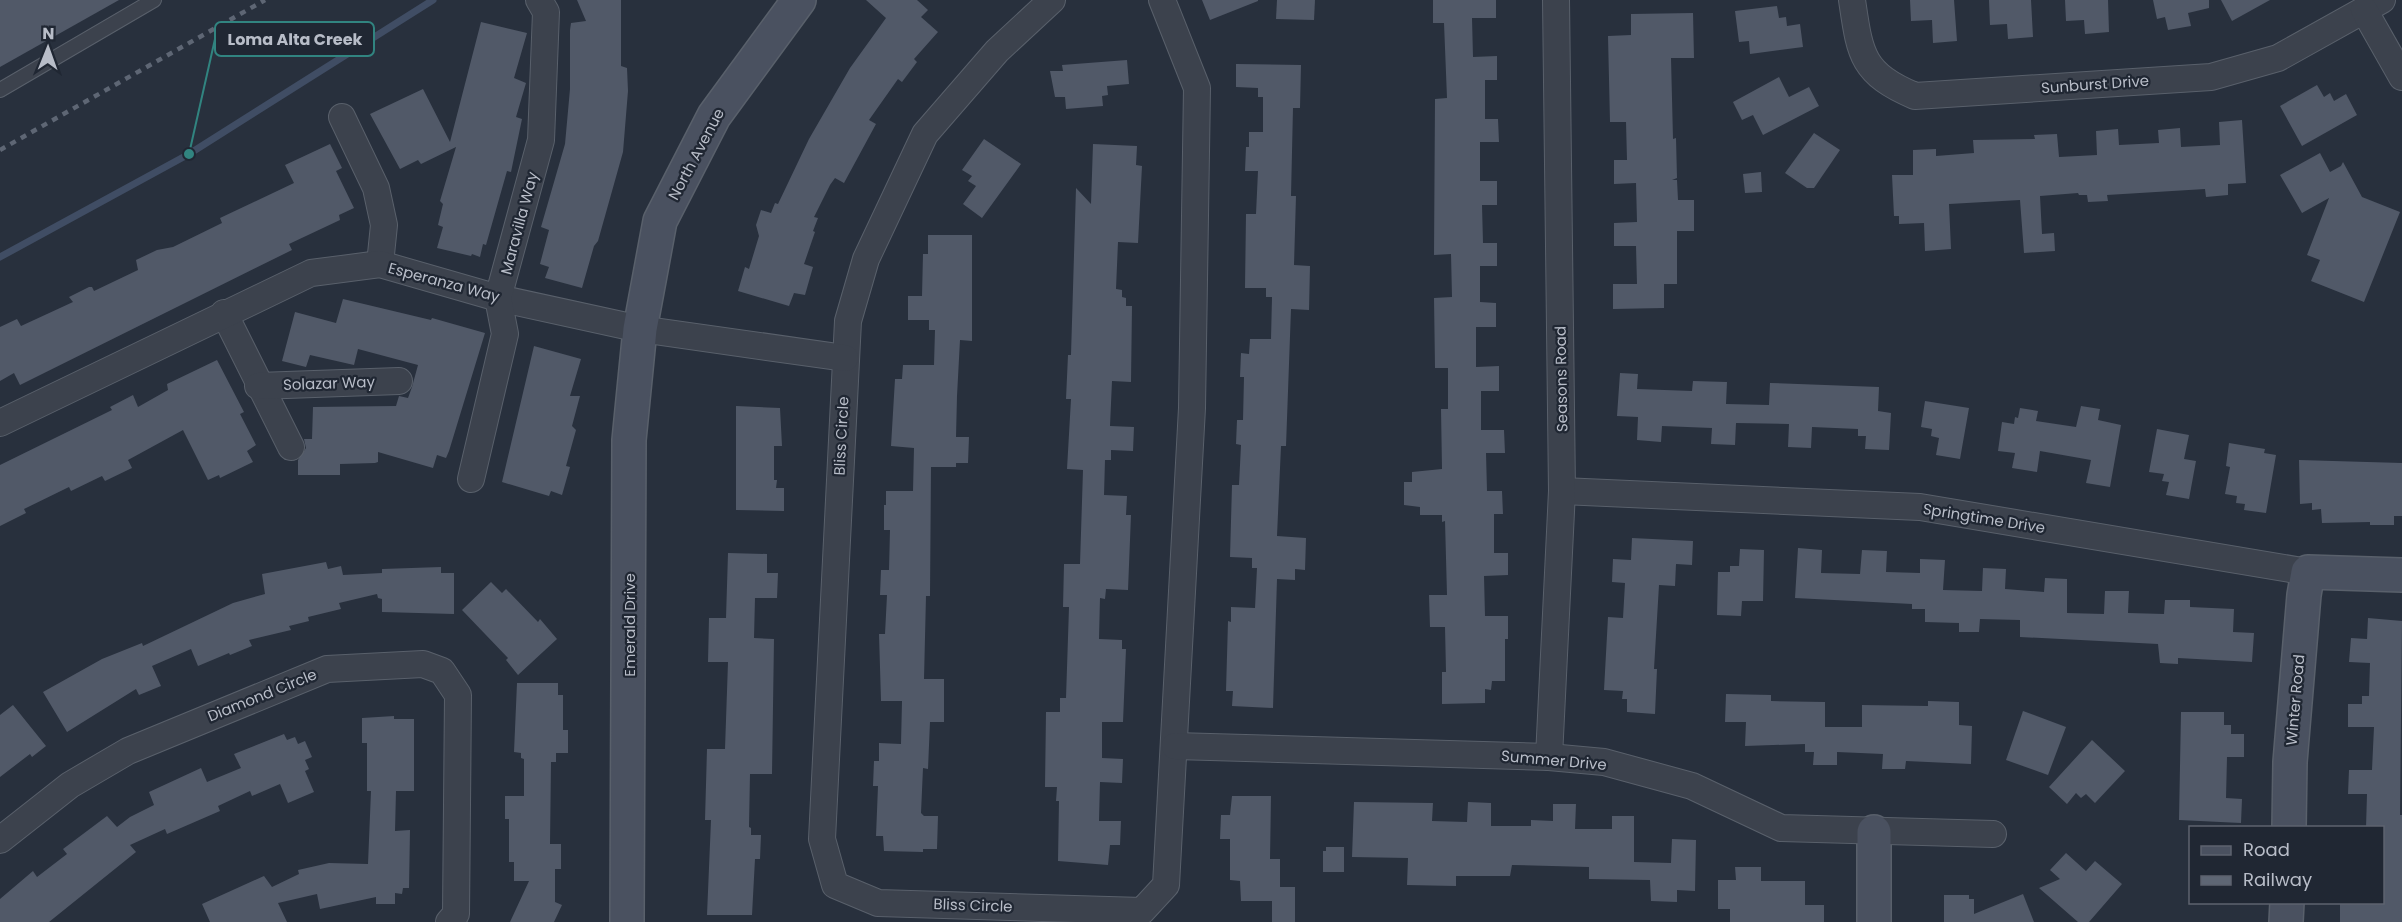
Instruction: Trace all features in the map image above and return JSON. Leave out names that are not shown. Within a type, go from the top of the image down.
[{"type":"main road","name":"North Avenue","points":[[640,329],[660,221],[714,116],[799,0]]},
{"type":"main road","name":"Emerald Drive","points":[[627,922],[629,440],[640,329]]},
{"type":"main road","name":"Springtime Drive","points":[[2308,572],[2402,575]]},
{"type":"main road","name":"Winter Road","points":[[2289,826],[2290,762],[2304,595],[2308,572]]},
{"type":"main road","points":[[1874,832],[1874,922]]},
{"type":"main road","points":[[2286,922],[2287,904]]},
{"type":"street","name":"Maravilla Way","points":[[471,478],[505,334],[498,298],[542,140],[546,12],[539,0]]},
{"type":"street","name":"Bliss Circle","points":[[1052,0],[997,51],[925,134],[866,259],[848,321],[822,839],[835,885],[878,903],[1142,911],[1166,885],[1191,408],[1197,88],[1162,0]]},
{"type":"street","name":"Seasons Road","points":[[1549,757],[1562,490],[1556,0]]},
{"type":"street","name":"Sunburst Drive","points":[[1852,0],[1858,44],[1872,71],[1887,84],[1915,96],[2211,77],[2278,58],[2373,5]]},
{"type":"street","points":[[2373,5],[2402,77]]},
{"type":"street","points":[[342,117],[376,188],[384,225],[380,264]]},
{"type":"street","name":"Esperanza Way","points":[[0,423],[310,273],[380,264],[498,298],[640,329],[845,358]]},
{"type":"street","name":"Solazar Way","points":[[224,313],[258,386],[291,447]]},
{"type":"street","name":"Solazar Way","points":[[258,386],[399,381]]},
{"type":"street","name":"Springtime Drive","points":[[1562,490],[1920,507],[2308,572]]},
{"type":"street","name":"Diamond Circle","points":[[0,840],[70,785],[128,750],[327,669],[423,663],[442,671],[458,695],[456,914],[449,922]]},
{"type":"street","name":"Summer Drive","points":[[1175,746],[1549,757],[1604,762],[1692,786],[1781,828],[1993,834]]},
{"type":"lane","points":[[0,90],[154,0]]},
{"type":"building","points":[[0,0],[119,0],[0,67]]},
{"type":"building","points":[[577,0],[621,0],[621,66],[627,68],[628,91],[623,152],[582,288],[545,278],[549,267],[540,264],[549,230],[541,227],[565,144],[570,89],[571,23],[586,21]]},
{"type":"building","points":[[866,0],[917,0],[928,10],[921,17],[938,32],[914,59],[917,62],[902,82],[898,79],[869,120],[876,124],[844,183],[835,178],[830,185],[814,217],[818,218],[804,264],[813,267],[805,295],[794,293],[789,306],[738,291],[745,267],[749,269],[759,236],[756,225],[761,210],[771,213],[775,203],[778,204],[809,139],[850,68],[886,18]]},
{"type":"building","points":[[1202,0],[1258,0],[1258,1],[1210,20]]},
{"type":"building","points":[[1277,0],[1315,0],[1314,20],[1276,19]]},
{"type":"building","points":[[1433,0],[1496,0],[1496,18],[1472,18],[1473,57],[1497,56],[1497,80],[1485,80],[1485,119],[1498,119],[1499,142],[1480,142],[1480,181],[1497,181],[1497,205],[1482,205],[1483,243],[1497,243],[1497,266],[1480,266],[1480,302],[1496,303],[1496,327],[1476,327],[1476,367],[1499,366],[1499,391],[1481,391],[1481,430],[1504,430],[1505,453],[1486,453],[1487,491],[1502,491],[1503,514],[1494,514],[1494,553],[1508,553],[1508,575],[1484,576],[1485,616],[1508,616],[1508,639],[1505,639],[1505,681],[1492,681],[1491,690],[1485,689],[1485,703],[1442,704],[1442,672],[1446,672],[1445,627],[1430,627],[1429,595],[1447,595],[1445,521],[1442,522],[1442,515],[1420,515],[1420,507],[1404,505],[1404,482],[1412,482],[1412,472],[1442,469],[1441,409],[1448,409],[1448,368],[1435,368],[1434,298],[1452,297],[1451,254],[1434,255],[1435,99],[1447,98],[1444,23],[1433,23]]},
{"type":"building","points":[[1910,0],[1954,0],[1957,41],[1933,43],[1932,20],[1911,21]]},
{"type":"building","points":[[1989,0],[2031,0],[2033,37],[2008,39],[2007,24],[1990,25]]},
{"type":"building","points":[[2065,0],[2108,0],[2109,32],[2085,34],[2084,20],[2066,21]]},
{"type":"building","points":[[2153,0],[2209,0],[2209,8],[2188,13],[2191,26],[2168,30],[2165,17],[2157,19]]},
{"type":"building","points":[[2221,0],[2270,0],[2232,21]]},
{"type":"building","points":[[1777,6],[1779,18],[1786,17],[1787,26],[1800,24],[1803,47],[1750,54],[1749,41],[1739,42],[1735,11]]},
{"type":"building","points":[[1693,13],[1694,58],[1671,58],[1673,139],[1676,138],[1677,178],[1672,180],[1677,180],[1678,200],[1694,200],[1694,231],[1677,231],[1677,284],[1664,284],[1664,308],[1613,309],[1613,284],[1637,284],[1636,246],[1614,246],[1614,223],[1637,222],[1636,183],[1614,184],[1614,160],[1627,160],[1626,122],[1610,122],[1608,36],[1631,35],[1631,14]]},
{"type":"building","points":[[481,22],[527,33],[514,78],[526,83],[516,117],[522,119],[511,172],[507,171],[486,245],[483,244],[480,257],[437,248],[443,227],[438,225],[443,204],[440,201],[456,147],[421,164],[418,160],[400,169],[370,114],[423,89],[450,142]]},
{"type":"building","points":[[1127,60],[1129,84],[1107,86],[1108,95],[1102,96],[1103,106],[1066,109],[1065,97],[1055,97],[1050,71],[1063,71],[1062,65]]},
{"type":"building","points":[[1236,64],[1301,65],[1300,108],[1293,108],[1291,196],[1296,196],[1294,265],[1310,266],[1309,310],[1291,309],[1286,446],[1281,446],[1277,536],[1306,538],[1305,570],[1295,569],[1295,580],[1277,579],[1273,708],[1232,706],[1233,691],[1226,691],[1228,621],[1231,622],[1231,607],[1255,608],[1257,568],[1252,568],[1252,558],[1230,557],[1232,485],[1239,485],[1241,445],[1236,444],[1237,420],[1243,420],[1244,377],[1240,377],[1241,353],[1249,354],[1250,339],[1271,339],[1272,297],[1266,297],[1266,288],[1245,288],[1246,214],[1256,214],[1258,171],[1245,171],[1246,147],[1249,147],[1249,132],[1263,132],[1263,97],[1258,97],[1258,88],[1236,87]]},
{"type":"building","points":[[1779,77],[1789,97],[1809,87],[1819,106],[1763,135],[1753,115],[1742,120],[1733,102]]},
{"type":"building","points":[[2317,85],[2324,97],[2330,93],[2334,101],[2346,94],[2357,115],[2302,146],[2280,106]]},
{"type":"building","points":[[2242,120],[2246,183],[2228,184],[2228,195],[2206,197],[2205,189],[2107,195],[2108,201],[2088,202],[2087,195],[2078,193],[2040,196],[2042,234],[2054,233],[2055,251],[2024,253],[2020,200],[1949,204],[1951,249],[1925,251],[1924,223],[1899,224],[1899,216],[1894,216],[1892,175],[1913,175],[1913,150],[1936,149],[1936,156],[1974,153],[1973,140],[2035,139],[2034,135],[2057,134],[2059,157],[2097,155],[2096,131],[2118,129],[2119,145],[2159,143],[2158,130],[2180,128],[2181,147],[2220,145],[2219,122]]},
{"type":"building","points":[[1814,133],[1840,150],[1814,188],[1807,188],[1785,173]]},
{"type":"building","points":[[984,139],[1021,164],[982,218],[963,204],[976,186],[968,181],[972,176],[962,170]]},
{"type":"building","points":[[330,144],[342,168],[336,171],[354,208],[339,215],[340,220],[289,244],[292,250],[20,385],[14,373],[0,381],[0,327],[17,319],[21,326],[73,302],[69,297],[89,287],[92,287],[94,291],[138,270],[136,260],[157,250],[173,247],[222,223],[220,218],[294,183],[285,165]]},
{"type":"building","points":[[1093,144],[1137,146],[1136,165],[1142,166],[1138,243],[1118,242],[1116,289],[1122,290],[1122,297],[1126,298],[1126,306],[1132,306],[1131,382],[1112,381],[1110,426],[1134,427],[1133,451],[1111,450],[1111,460],[1105,460],[1104,495],[1127,496],[1126,515],[1131,515],[1128,590],[1106,589],[1105,599],[1100,598],[1099,639],[1122,640],[1122,649],[1126,649],[1123,722],[1102,722],[1102,758],[1123,759],[1122,783],[1100,782],[1099,821],[1121,821],[1120,845],[1110,845],[1108,865],[1058,861],[1059,801],[1056,801],[1057,787],[1045,787],[1046,712],[1060,712],[1060,698],[1066,698],[1069,607],[1063,607],[1064,564],[1080,564],[1083,470],[1067,469],[1071,399],[1066,399],[1068,355],[1071,355],[1076,188],[1091,204]]},
{"type":"building","points":[[2320,153],[2330,172],[2341,166],[2343,162],[2362,197],[2400,212],[2364,302],[2311,281],[2320,260],[2307,255],[2329,198],[2302,213],[2280,175]]},
{"type":"building","points":[[1761,172],[1762,192],[1745,193],[1743,174]]},
{"type":"building","points":[[928,235],[972,235],[972,341],[960,340],[956,437],[969,437],[968,463],[956,463],[956,467],[931,467],[930,596],[926,596],[924,679],[944,679],[944,722],[930,722],[928,769],[923,768],[921,813],[924,816],[938,816],[937,849],[923,849],[923,852],[884,851],[883,836],[876,836],[878,786],[873,786],[874,761],[879,761],[879,743],[901,744],[902,701],[881,701],[879,634],[885,634],[887,595],[880,595],[881,570],[889,570],[890,530],[884,530],[884,505],[886,505],[886,491],[913,491],[914,448],[891,446],[895,379],[902,379],[903,365],[934,365],[935,330],[929,330],[929,320],[908,320],[908,296],[922,296],[923,254],[928,254]]},
{"type":"building","points":[[343,299],[431,320],[432,318],[485,333],[449,451],[446,458],[437,455],[433,468],[378,452],[378,462],[375,463],[340,464],[340,475],[298,475],[298,460],[306,448],[304,439],[312,439],[313,407],[396,406],[399,396],[408,398],[418,365],[358,349],[354,365],[310,355],[306,367],[282,361],[295,312],[336,323]]},
{"type":"building","points":[[534,346],[581,359],[570,396],[580,396],[572,426],[576,430],[566,466],[570,467],[562,495],[551,491],[549,496],[502,482]]},
{"type":"building","points":[[217,360],[244,412],[240,414],[256,445],[247,451],[253,462],[220,478],[219,475],[208,480],[183,430],[128,460],[132,468],[105,481],[102,476],[71,491],[69,487],[24,509],[26,513],[0,526],[0,465],[112,410],[110,407],[133,395],[138,407],[168,390],[167,384]]},
{"type":"building","points":[[1620,373],[1638,374],[1637,389],[1692,391],[1693,381],[1727,382],[1726,404],[1769,405],[1770,383],[1879,387],[1878,411],[1891,413],[1889,450],[1865,449],[1866,436],[1858,436],[1858,429],[1812,427],[1811,448],[1788,447],[1789,424],[1736,423],[1735,445],[1711,444],[1712,428],[1662,426],[1661,442],[1637,440],[1638,417],[1617,416]]},
{"type":"building","points":[[1925,401],[1969,408],[1960,459],[1936,455],[1939,438],[1931,436],[1932,429],[1921,427]]},
{"type":"building","points":[[736,406],[780,408],[782,446],[774,446],[774,480],[777,480],[776,488],[784,488],[784,511],[736,510]]},
{"type":"building","points":[[2081,406],[2100,409],[2098,420],[2121,425],[2110,487],[2086,483],[2091,460],[2040,451],[2037,472],[2012,468],[2015,453],[1998,451],[2002,422],[2014,424],[2020,408],[2038,411],[2036,421],[2076,427]]},
{"type":"building","points":[[2157,429],[2189,435],[2184,459],[2196,461],[2189,499],[2166,495],[2169,482],[2162,481],[2164,474],[2149,472]]},
{"type":"building","points":[[2229,443],[2265,449],[2264,453],[2276,455],[2266,513],[2244,510],[2245,504],[2236,503],[2237,496],[2225,494],[2230,467],[2226,466]]},
{"type":"building","points":[[2299,460],[2402,463],[2402,516],[2394,516],[2394,525],[2370,525],[2370,522],[2322,523],[2321,509],[2312,510],[2312,503],[2300,504]]},
{"type":"building","points":[[1632,538],[1693,541],[1692,565],[1676,564],[1675,586],[1659,585],[1654,669],[1657,669],[1655,714],[1627,712],[1627,699],[1622,699],[1623,691],[1604,690],[1608,617],[1623,618],[1625,583],[1612,582],[1613,559],[1631,560]]},
{"type":"building","points":[[1798,548],[1822,550],[1821,573],[1860,574],[1862,550],[1887,551],[1886,572],[1920,573],[1920,559],[1945,560],[1943,590],[1982,591],[1983,568],[2006,569],[2005,589],[2044,592],[2045,578],[2067,579],[2067,613],[2104,614],[2105,591],[2129,591],[2128,613],[2164,614],[2165,600],[2190,600],[2190,607],[2234,609],[2233,632],[2254,633],[2252,662],[2178,658],[2178,664],[2160,663],[2158,644],[2020,637],[2020,620],[1980,619],[1979,632],[1959,632],[1959,623],[1925,622],[1925,609],[1912,609],[1912,604],[1795,598]]},
{"type":"building","points":[[1740,549],[1764,550],[1763,601],[1742,601],[1741,616],[1717,615],[1718,572],[1730,572],[1730,566],[1739,566]]},
{"type":"building","points":[[728,553],[767,554],[767,573],[778,573],[777,598],[755,598],[754,638],[774,639],[772,774],[750,774],[749,827],[751,835],[761,835],[760,859],[755,859],[752,915],[707,915],[711,820],[705,820],[707,749],[725,749],[728,662],[708,662],[709,618],[726,618]]},
{"type":"building","points":[[326,562],[328,569],[341,566],[343,575],[382,573],[382,569],[441,567],[441,573],[454,573],[454,614],[382,612],[382,599],[378,598],[377,594],[339,603],[341,609],[308,617],[309,621],[289,626],[291,630],[249,640],[252,646],[198,666],[191,649],[152,666],[161,686],[139,695],[136,689],[67,732],[43,692],[102,659],[142,643],[143,646],[233,603],[265,594],[262,574]]},
{"type":"building","points":[[491,582],[502,593],[506,589],[538,622],[540,619],[557,639],[518,675],[506,660],[508,658],[462,610]]},
{"type":"building","points":[[2368,618],[2402,621],[2400,815],[2402,815],[2402,922],[2340,922],[2340,904],[2384,904],[2384,826],[2366,826],[2367,794],[2348,794],[2349,770],[2372,770],[2374,727],[2348,727],[2348,704],[2362,704],[2362,696],[2369,696],[2370,663],[2349,662],[2351,638],[2367,639]]},
{"type":"building","points":[[517,683],[558,683],[558,695],[563,695],[563,730],[568,730],[568,753],[556,753],[556,762],[551,762],[550,844],[561,844],[561,869],[555,869],[555,902],[562,905],[554,922],[510,922],[529,881],[514,881],[514,862],[509,862],[509,819],[505,819],[505,796],[524,796],[524,759],[521,758],[521,753],[514,752]]},
{"type":"building","points":[[1726,694],[1771,695],[1771,701],[1825,702],[1825,727],[1862,727],[1862,705],[1928,706],[1928,701],[1959,702],[1959,725],[1972,726],[1971,764],[1906,761],[1905,769],[1882,769],[1883,754],[1837,752],[1837,765],[1813,765],[1814,752],[1805,752],[1805,744],[1745,746],[1746,722],[1725,722]]},
{"type":"building","points":[[13,705],[46,746],[32,757],[30,754],[0,777],[0,715]]},
{"type":"building","points":[[2023,711],[2066,727],[2048,775],[2006,760]]},
{"type":"building","points":[[2181,712],[2224,712],[2224,725],[2231,725],[2231,734],[2244,734],[2244,757],[2227,757],[2226,798],[2242,799],[2241,823],[2179,820]]},
{"type":"building","points":[[394,716],[394,719],[414,719],[414,791],[396,791],[395,831],[410,830],[409,888],[403,888],[402,894],[395,893],[395,904],[376,904],[376,897],[320,909],[317,894],[278,903],[287,922],[210,922],[202,904],[264,876],[272,887],[299,874],[298,870],[329,863],[368,864],[371,791],[367,791],[367,743],[362,743],[362,718]]},
{"type":"building","points":[[284,734],[287,740],[295,737],[298,744],[305,741],[312,757],[305,760],[309,769],[305,771],[314,792],[288,803],[280,784],[252,796],[250,791],[218,806],[220,811],[167,834],[165,829],[130,845],[136,852],[49,922],[0,922],[0,899],[33,871],[37,877],[67,854],[63,849],[107,816],[117,827],[130,817],[154,805],[149,792],[201,768],[207,782],[241,768],[234,754]]},
{"type":"building","points":[[2092,740],[2125,771],[2095,803],[2086,794],[2081,798],[2076,793],[2067,804],[2049,787]]},
{"type":"building","points":[[1232,796],[1271,796],[1270,859],[1280,859],[1280,887],[1295,887],[1295,922],[1272,922],[1272,901],[1241,901],[1240,881],[1230,880],[1230,839],[1220,839],[1221,815],[1230,815]]},
{"type":"building","points":[[1354,802],[1433,803],[1432,821],[1467,822],[1468,802],[1491,803],[1491,826],[1531,826],[1531,820],[1553,821],[1553,804],[1576,804],[1575,829],[1612,829],[1612,816],[1634,816],[1634,862],[1671,863],[1672,839],[1696,840],[1695,891],[1677,890],[1677,902],[1651,901],[1650,880],[1589,879],[1589,867],[1512,865],[1510,876],[1456,876],[1456,886],[1407,885],[1408,858],[1352,857]]},
{"type":"building","points":[[1326,847],[1344,847],[1344,872],[1323,872],[1323,851],[1326,851]]},
{"type":"building","points":[[2066,853],[2086,871],[2095,861],[2122,884],[2089,922],[2078,922],[2039,888],[2060,879],[2050,870]]},
{"type":"building","points":[[1735,867],[1761,867],[1761,881],[1805,881],[1805,905],[1824,905],[1824,922],[1730,922],[1730,909],[1718,909],[1718,880],[1736,880]]},
{"type":"building","points":[[2023,894],[2034,922],[1944,922],[1944,895],[1969,895],[1969,899],[1974,899],[1974,914]]},
{"type":"waterway","points":[[0,257],[189,154],[433,0]]},
{"type":"railway","points":[[0,150],[265,0]]},
{"type":"place","name":"Loma Alta Creek","points":[[189,154]]}]
